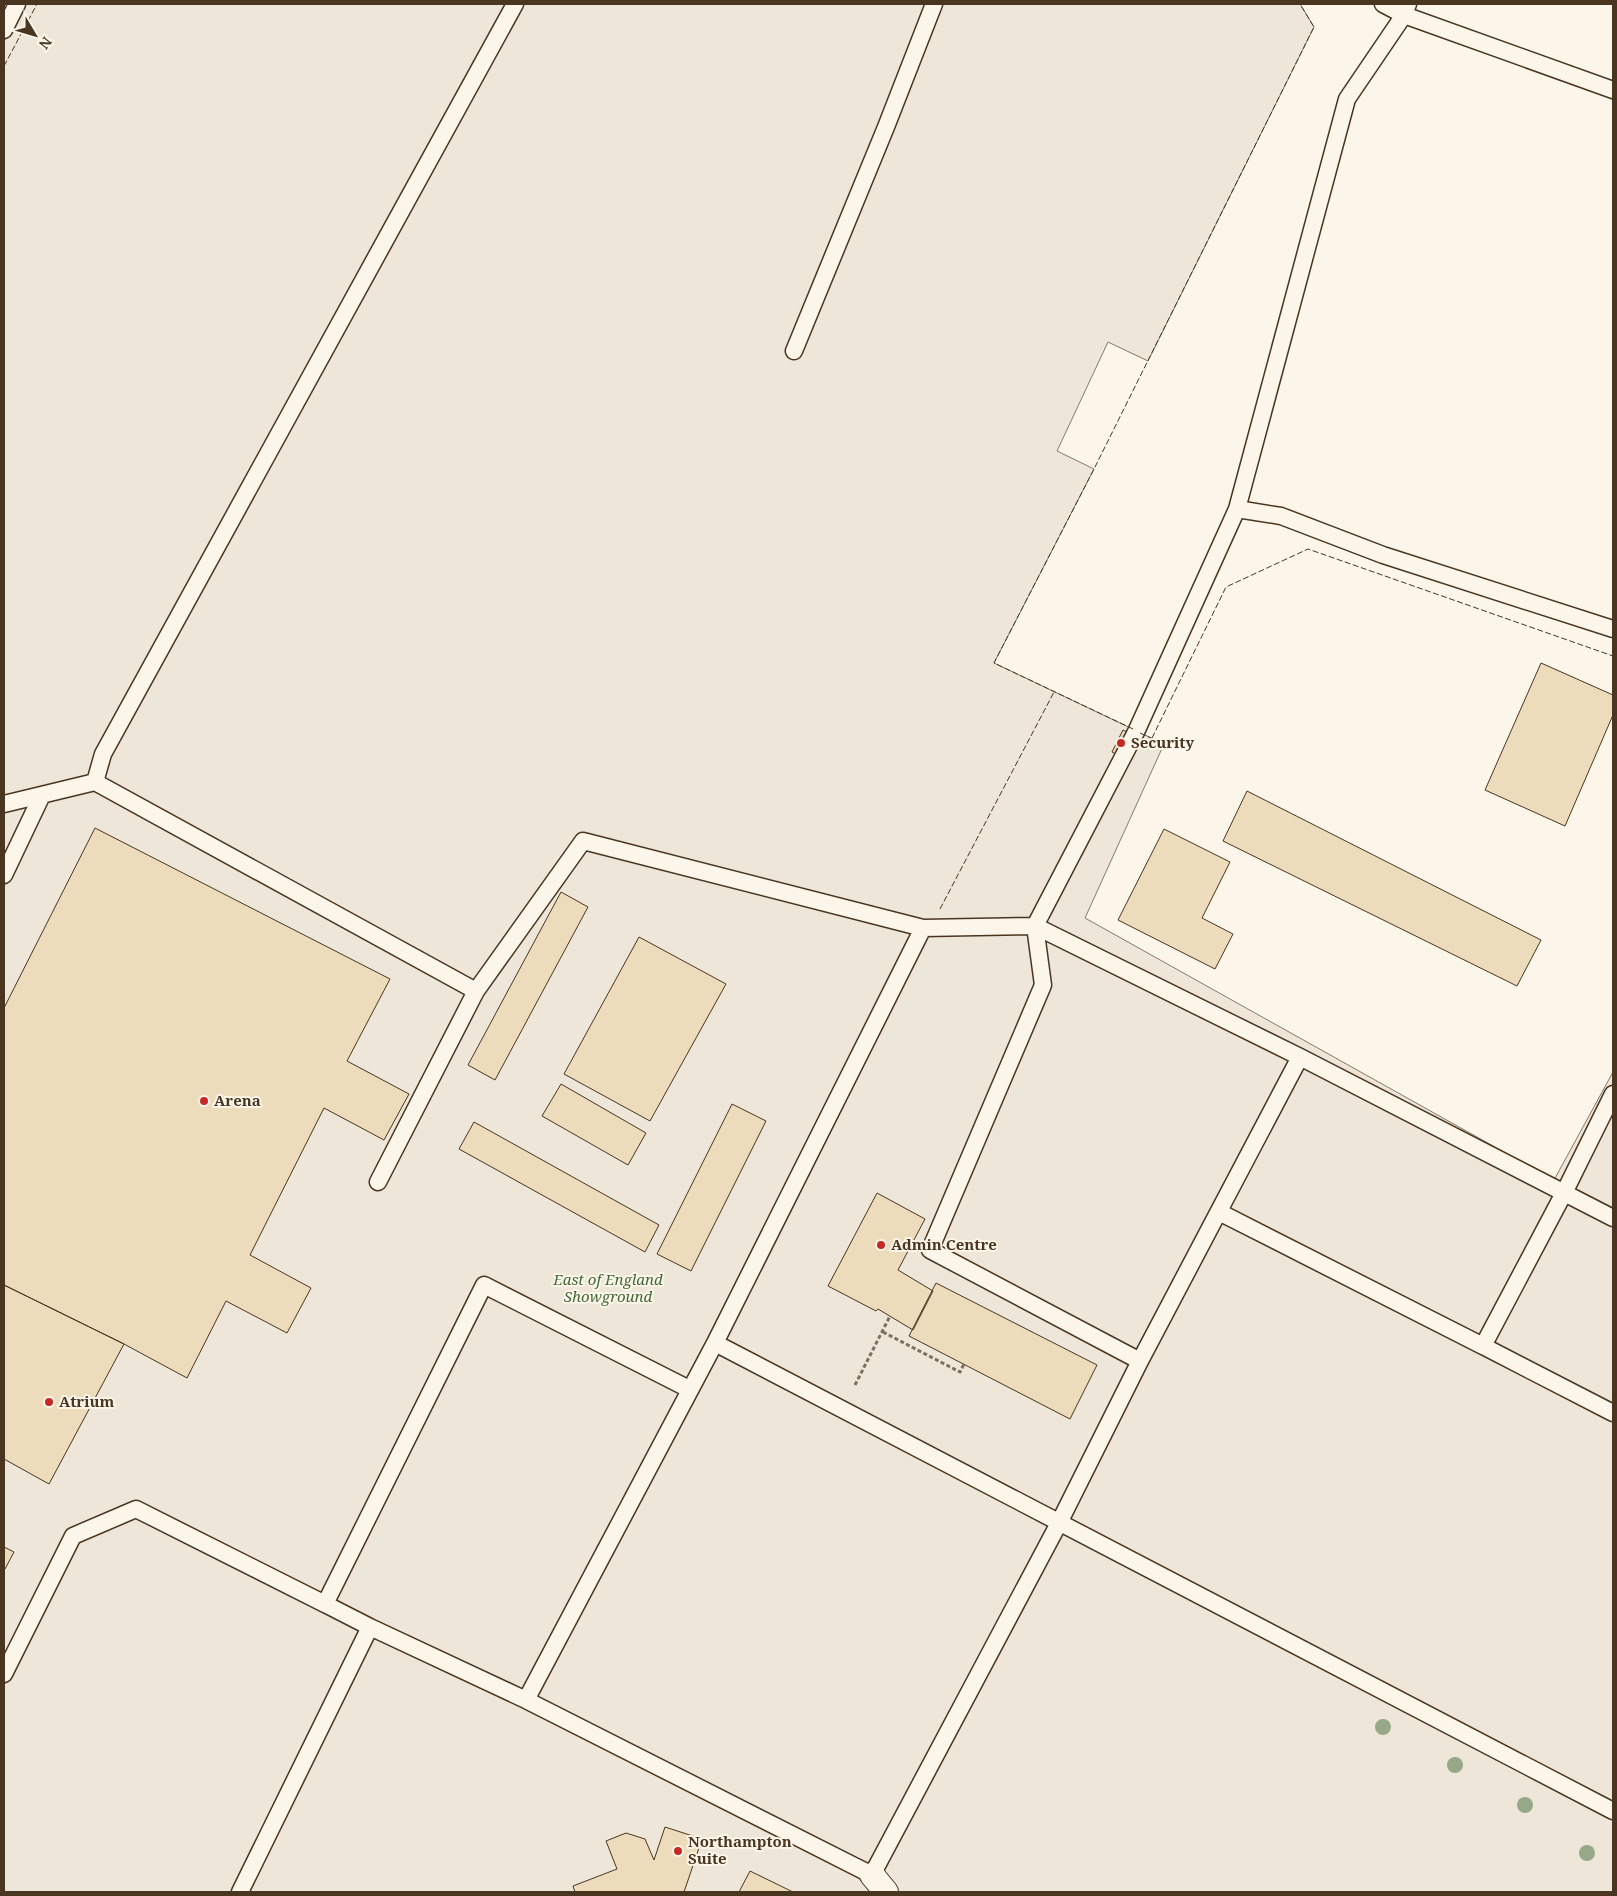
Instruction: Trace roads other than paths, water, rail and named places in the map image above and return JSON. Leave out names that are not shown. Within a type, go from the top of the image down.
[{"type":"lane","points":[[4,30],[17,4]]},
{"type":"lane","points":[[95,782],[102,754],[515,4]]},
{"type":"lane","points":[[794,351],[886,127],[934,4]]},
{"type":"lane","points":[[1383,4],[1406,9],[1613,90]]},
{"type":"lane","points":[[1140,1361],[930,1250],[1043,985],[1034,926],[1136,732],[1237,509],[1347,99],[1406,9]]},
{"type":"lane","points":[[1237,509],[1281,516],[1384,555],[1613,629]]},
{"type":"lane","points":[[4,804],[95,782],[476,991]]},
{"type":"lane","points":[[4,876],[42,795]]},
{"type":"lane","points":[[378,1182],[476,991],[583,841],[923,928],[1034,926],[1300,1057],[1613,1218]]},
{"type":"lane","points":[[526,1700],[715,1343],[923,928]]},
{"type":"lane","points":[[4,1674],[73,1536],[136,1509],[370,1627],[526,1700],[879,1884],[1140,1361],[1300,1057]]},
{"type":"lane","points":[[1483,1346],[1564,1193],[1613,1094]]},
{"type":"lane","points":[[1220,1212],[1613,1413]]},
{"type":"lane","points":[[325,1604],[484,1285],[689,1389]]},
{"type":"lane","points":[[715,1343],[1613,1811]]},
{"type":"lane","points":[[240,1892],[370,1627]]},
{"type":"place","name":"Security","points":[[1121,743]]},
{"type":"place","name":"Arena","points":[[204,1101]]},
{"type":"place","name":"Admin Centre","points":[[881,1245]]},
{"type":"place","name":"Atrium","points":[[49,1402]]},
{"type":"place","name":"Northampton Suite","points":[[678,1851]]},
{"type":"park label","name":"East of England Showground","points":[[608,1288]]}]
